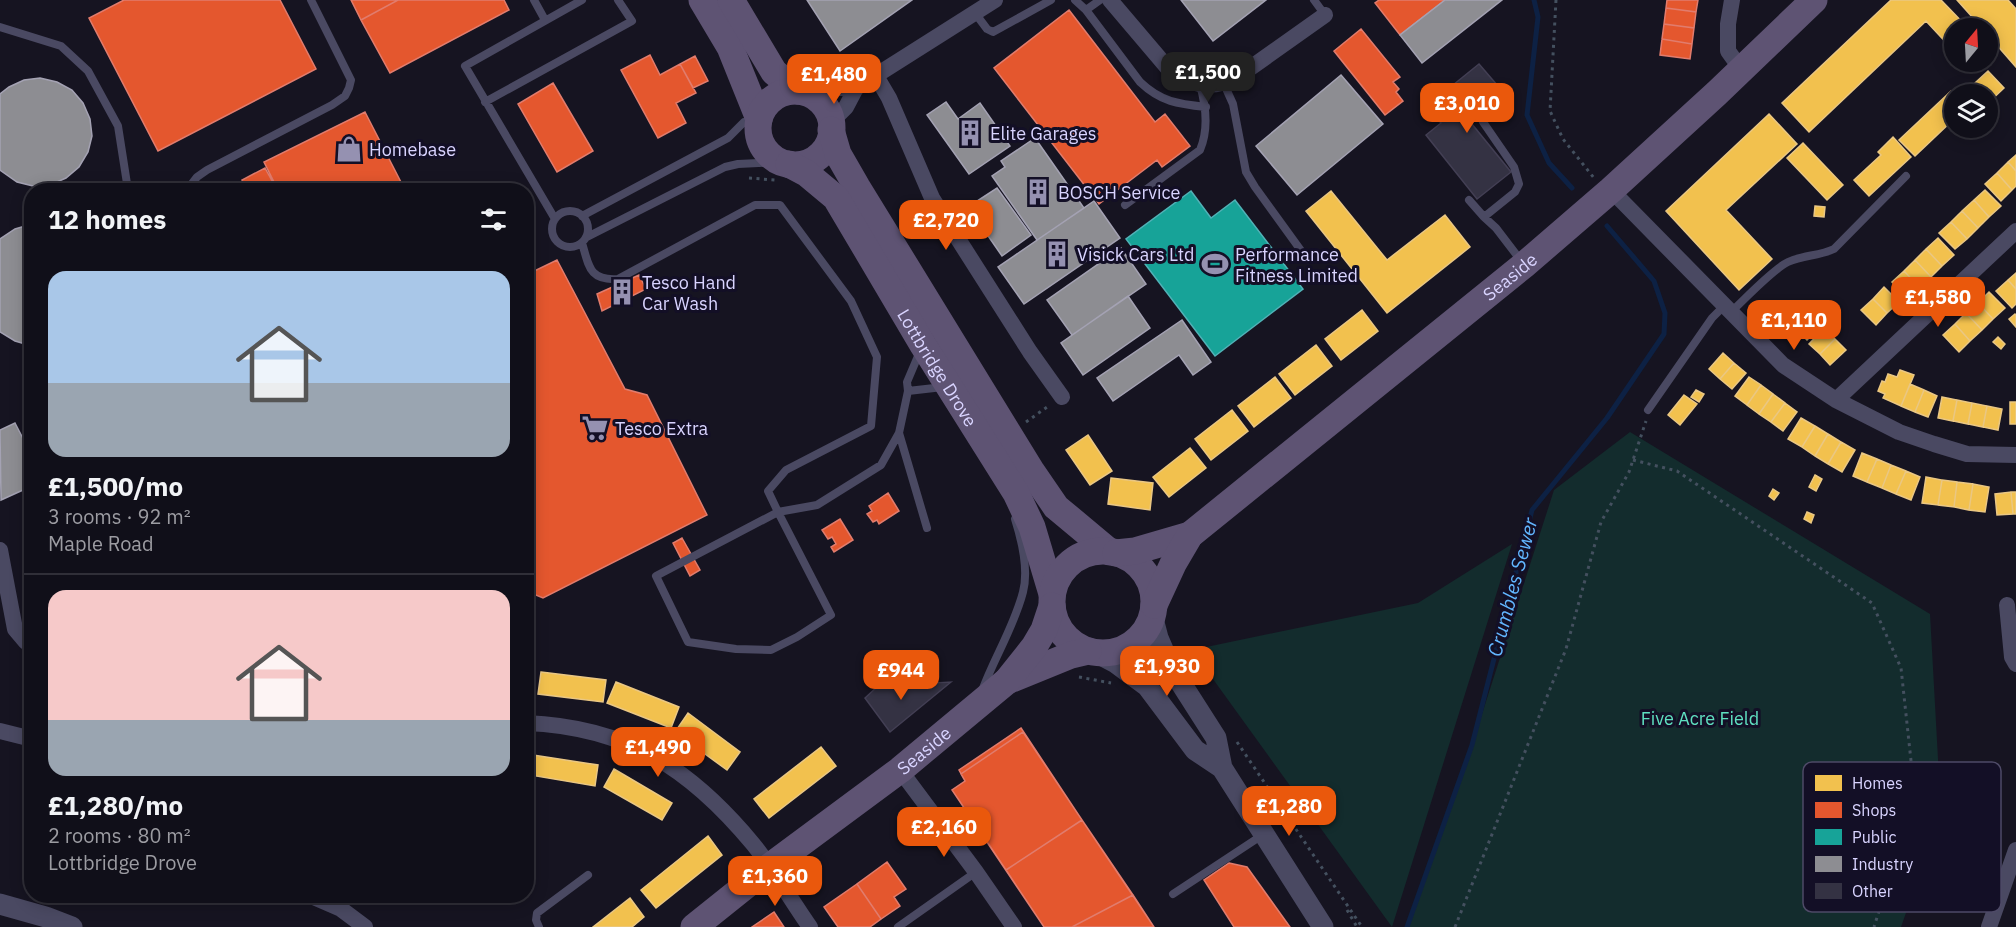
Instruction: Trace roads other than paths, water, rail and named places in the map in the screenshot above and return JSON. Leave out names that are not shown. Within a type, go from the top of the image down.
[{"type":"main road","points":[[702,0],[730,46],[758,123],[759,137],[764,148],[771,157],[785,163],[799,165],[818,157],[830,140],[831,126],[827,110],[819,101],[803,93],[774,72],[731,0]]},
{"type":"main road","name":"Seaside","points":[[1153,610],[1173,564],[1190,535],[1524,265],[1608,191],[1814,0]]},
{"type":"main road","points":[[758,123],[764,107],[773,98],[784,93],[803,93]]},
{"type":"main road","name":"Lottbridge Drove","points":[[831,126],[838,154],[854,182],[1032,472],[1056,507],[1113,553]]},
{"type":"main road","name":"Lottbridge Drove","points":[[785,163],[806,173],[836,198],[923,345],[1016,493],[1032,527],[1052,600]]},
{"type":"main road","name":"Seaside","points":[[1113,553],[1134,551],[1190,535]]},
{"type":"main road","points":[[1097,551],[1113,553],[1130,560],[1142,570],[1150,583],[1153,610],[1144,631],[1135,642],[1116,651],[1091,652],[1070,641],[1059,628],[1055,620],[1052,600],[1056,581],[1063,570],[1072,561],[1097,551]]},
{"type":"main road","name":"Seaside","points":[[694,927],[769,867],[900,770],[1007,681],[1034,647],[1044,630],[1052,600]]},
{"type":"main road","name":"Seaside","points":[[1007,681],[1071,655],[1091,652]]},
{"type":"street","points":[[803,93],[835,88],[856,88],[995,0]]},
{"type":"street","points":[[1110,0],[1172,73],[1181,79],[1200,85],[1224,84],[1239,76],[1325,15]]},
{"type":"street","points":[[1732,0],[1728,24],[1728,51],[1741,69]]},
{"type":"street","points":[[876,76],[889,98],[932,198],[1030,352],[1062,397]]},
{"type":"street","points":[[831,126],[846,107],[856,88]]},
{"type":"street","points":[[1608,191],[1783,365],[1836,400],[1899,432],[1934,444],[1967,454],[2016,455]]},
{"type":"street","points":[[1836,400],[2016,231]]},
{"type":"street","points":[[0,550],[15,629],[24,640]]},
{"type":"street","points":[[2007,605],[2012,657],[2016,664]]},
{"type":"street","points":[[1153,610],[1158,638],[1170,666],[1216,738],[1222,768],[1323,927]]},
{"type":"street","points":[[1091,652],[1116,663],[1147,686],[1195,750],[1222,768]]},
{"type":"street","points":[[534,723],[586,730],[623,741],[653,755],[680,772],[711,800],[753,844],[810,927]]},
{"type":"street","points":[[0,730],[24,737]]},
{"type":"street","points":[[900,770],[1014,927]]},
{"type":"street","points":[[2001,893],[2016,850]]},
{"type":"street","points":[[327,903],[341,909],[365,927]]},
{"type":"street","points":[[0,904],[72,927]]},
{"type":"street","points":[[1989,927],[1994,912]]},
{"type":"lane","points":[[192,183],[207,170],[332,105],[348,92],[351,80],[311,0]]},
{"type":"lane","points":[[534,0],[545,21]]},
{"type":"lane","points":[[533,183],[465,66],[582,0]]},
{"type":"lane","points":[[484,102],[632,21],[618,0]]},
{"type":"lane","points":[[975,13],[987,29],[993,32],[1051,0]]},
{"type":"lane","points":[[1076,0],[1148,90],[1170,101],[1206,107]]},
{"type":"lane","points":[[1086,10],[1100,0]]},
{"type":"lane","points":[[1314,0],[1325,15]]},
{"type":"lane","points":[[0,27],[61,46],[88,71],[118,126],[127,183]]},
{"type":"lane","points":[[1224,84],[1233,104],[1246,172],[1305,256]]},
{"type":"lane","points":[[1125,205],[1200,150],[1203,142],[1206,107],[1200,85]]},
{"type":"lane","points":[[582,216],[728,138],[744,122],[758,123]]},
{"type":"lane","points":[[1483,122],[1515,167],[1519,184],[1515,192],[1484,217]]},
{"type":"lane","points":[[785,163],[738,164],[725,167],[584,240],[571,248],[559,244],[552,234],[552,229],[555,219],[565,212],[577,212],[582,216],[588,226],[584,240],[590,270],[609,280],[618,279],[755,205],[780,205],[851,301],[877,357],[871,426],[786,470],[768,491],[778,512],[831,615],[797,637],[771,650],[736,649],[688,642],[656,576],[778,512],[818,505],[881,465],[899,433],[908,391],[907,382],[923,345]]},
{"type":"lane","points":[[1648,410],[1712,318],[1783,265],[1834,249],[1906,176]]},
{"type":"lane","points":[[534,184],[555,219]]},
{"type":"lane","points":[[1469,200],[1496,228],[1524,265]]},
{"type":"lane","points":[[908,391],[926,387],[949,387]]},
{"type":"lane","points":[[899,433],[927,528]]},
{"type":"lane","points":[[977,706],[990,668],[1009,631],[1024,591],[1025,567],[1021,537],[1013,512],[1016,493]]},
{"type":"lane","points":[[1173,894],[1264,834]]},
{"type":"lane","points":[[898,927],[976,872]]},
{"type":"lane","points":[[539,927],[536,920],[537,913],[588,875]]},
{"type":"waterway","name":"Crumbles Sewer","points":[[1534,0],[1538,17],[1527,115],[1549,163],[1572,188]]},
{"type":"waterway","name":"Crumbles Sewer","points":[[1407,927],[1472,745],[1532,510],[1607,418],[1664,334],[1665,313],[1654,281],[1607,226]]},
{"type":"place","name":"Elite Garages","points":[[970,133]]},
{"type":"place","name":"Homebase","points":[[349,149]]},
{"type":"place","name":"BOSCH Service","points":[[1038,192]]},
{"type":"place","name":"Visick Cars Ltd","points":[[1057,254]]},
{"type":"place","name":"Performance Fitness Limited","points":[[1215,264]]},
{"type":"place","name":"Tesco Hand Car Wash","points":[[622,292]]},
{"type":"place","name":"Tesco Extra","points":[[595,428]]},
{"type":"park label","name":"Five Acre Field","points":[[1700,718]]}]
